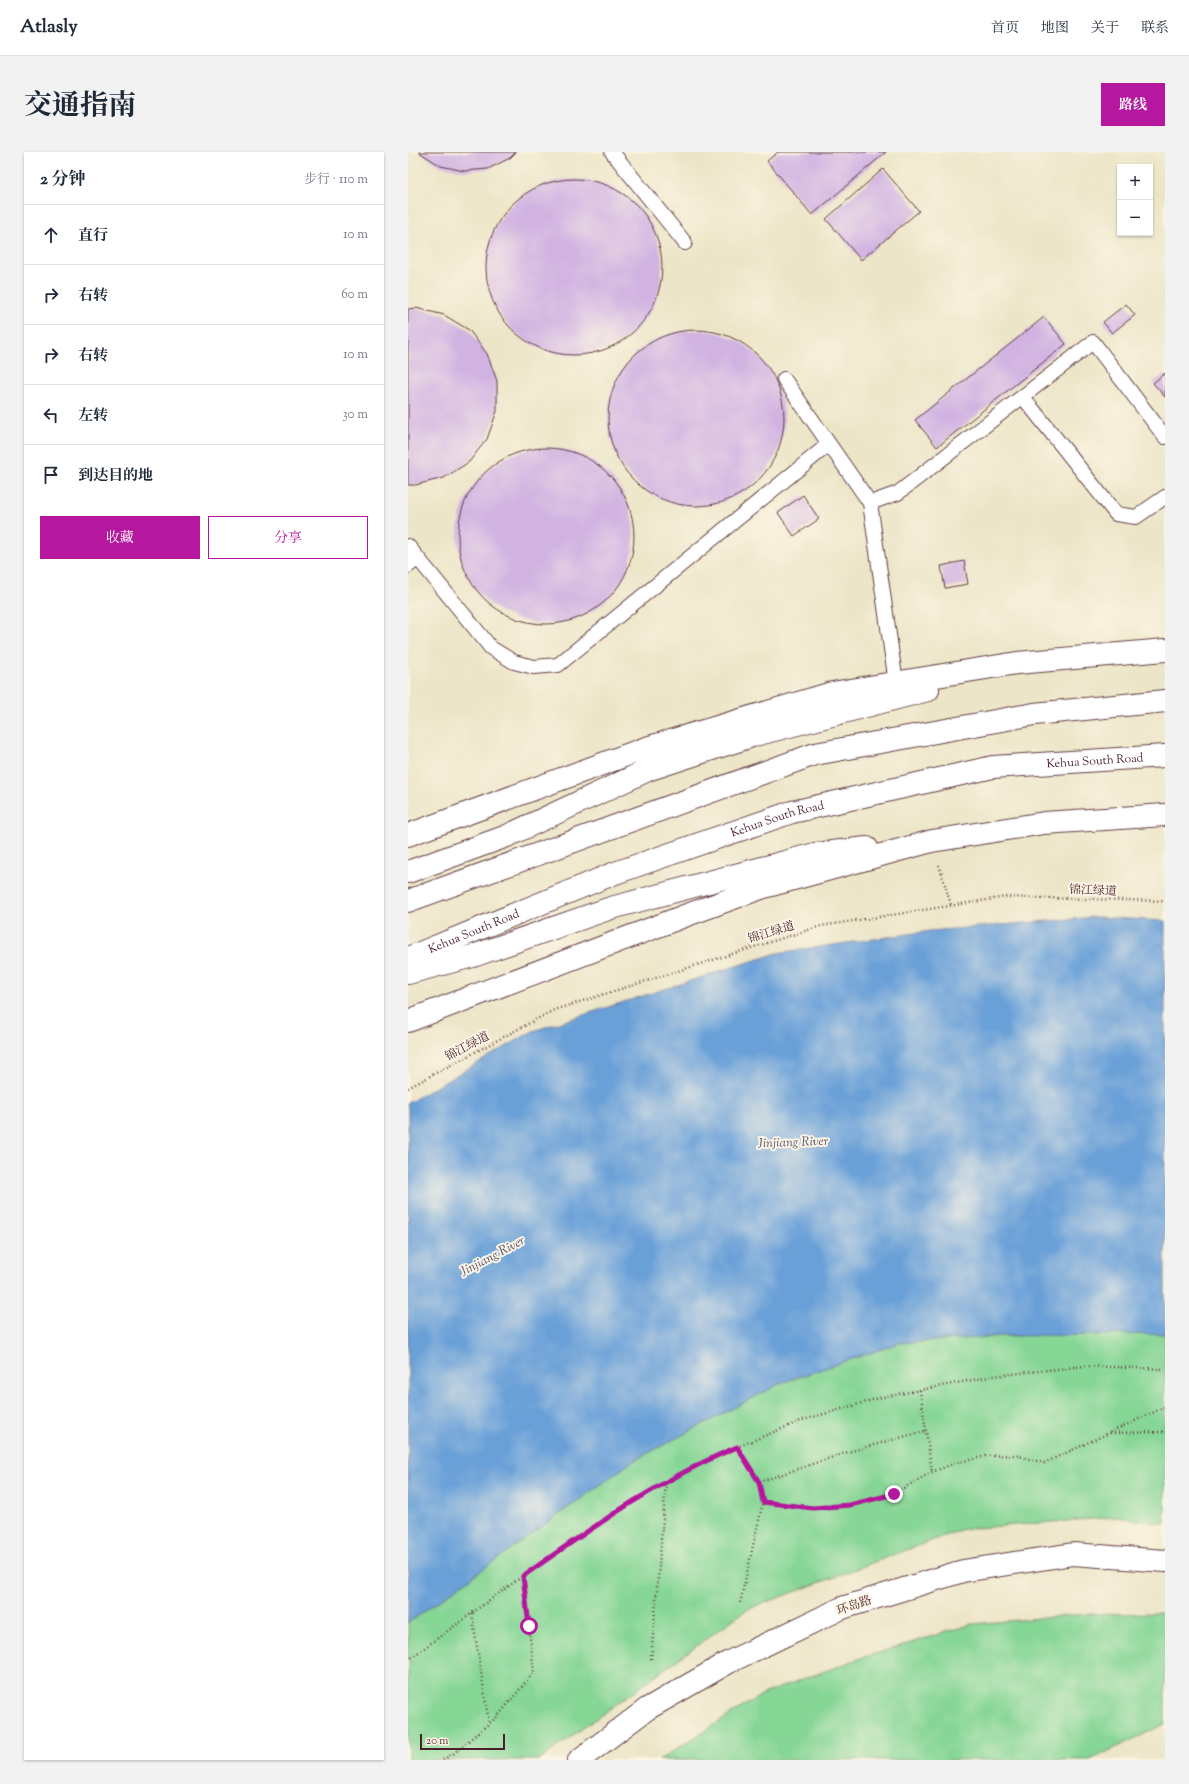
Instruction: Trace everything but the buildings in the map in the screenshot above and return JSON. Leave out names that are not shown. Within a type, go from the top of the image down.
[{"type":"main road","points":[[408,835],[646,748],[832,693],[1017,663],[1165,650]]},
{"type":"main road","points":[[408,872],[507,836],[650,769],[756,735],[935,688],[1017,663]]},
{"type":"main road","points":[[408,901],[815,754],[1034,714],[1165,702]]},
{"type":"main road","name":"Kehua South Road","points":[[408,958],[615,873],[792,812],[993,767],[1165,756]]},
{"type":"main road","points":[[408,973],[473,956],[611,908],[815,854],[932,841],[1044,823],[1165,816]]},
{"type":"main road","points":[[408,1022],[761,888],[932,841]]},
{"type":"main road","name":"环岛路","points":[[579,1760],[647,1709],[729,1662],[842,1608],[963,1570],[1073,1554],[1165,1561]]},
{"type":"lane","points":[[612,152],[685,243]]},
{"type":"lane","points":[[870,503],[898,493],[1093,342],[1165,437]]},
{"type":"lane","points":[[784,378],[870,503],[896,682]]},
{"type":"lane","points":[[1023,397],[1116,514],[1136,517],[1165,497]]},
{"type":"lane","points":[[408,546],[413,562],[491,648],[514,662],[534,667],[558,665],[829,444]]},
{"type":"path","points":[[932,841],[951,905]]},
{"type":"path","name":"锦江绿道","points":[[408,1088],[554,1010],[821,926],[1006,896],[1165,901]]},
{"type":"path","points":[[408,1660],[523,1576],[613,1513],[706,1460],[803,1420],[883,1397],[993,1376],[1084,1366],[1165,1369]]},
{"type":"path","points":[[920,1390],[932,1472]]},
{"type":"path","points":[[763,1502],[813,1508],[850,1505],[894,1494],[932,1472],[956,1463],[986,1456],[1015,1455],[1044,1463],[1165,1407]]},
{"type":"path","points":[[759,1482],[848,1452],[925,1431]]},
{"type":"path","points":[[1108,1433],[1165,1432]]},
{"type":"path","points":[[737,1447],[759,1482],[763,1502],[740,1603]]},
{"type":"path","points":[[651,1660],[666,1482]]},
{"type":"path","points":[[443,1760],[453,1754],[498,1716],[534,1672],[523,1576]]},
{"type":"path","points":[[472,1614],[489,1724]]},
{"type":"green space","points":[[1165,1334],[1165,1524],[1117,1517],[963,1529],[746,1610],[539,1760],[408,1760],[408,1623],[633,1461],[781,1383],[899,1343],[1003,1336]]},
{"type":"green space","points":[[1165,1613],[1165,1724],[1090,1760],[659,1760],[763,1694],[855,1660],[972,1624],[1088,1614]]},
{"type":"water","name":"Jinjiang River","points":[[1096,917],[1165,921],[1165,1334],[1003,1336],[899,1343],[781,1383],[633,1461],[408,1623],[408,1103],[533,1031],[777,953],[929,931]]},
{"type":"route","points":[[529,1626],[523,1576],[613,1513],[706,1460],[737,1447],[759,1482],[763,1502],[813,1508],[850,1505],[894,1494]]}]
